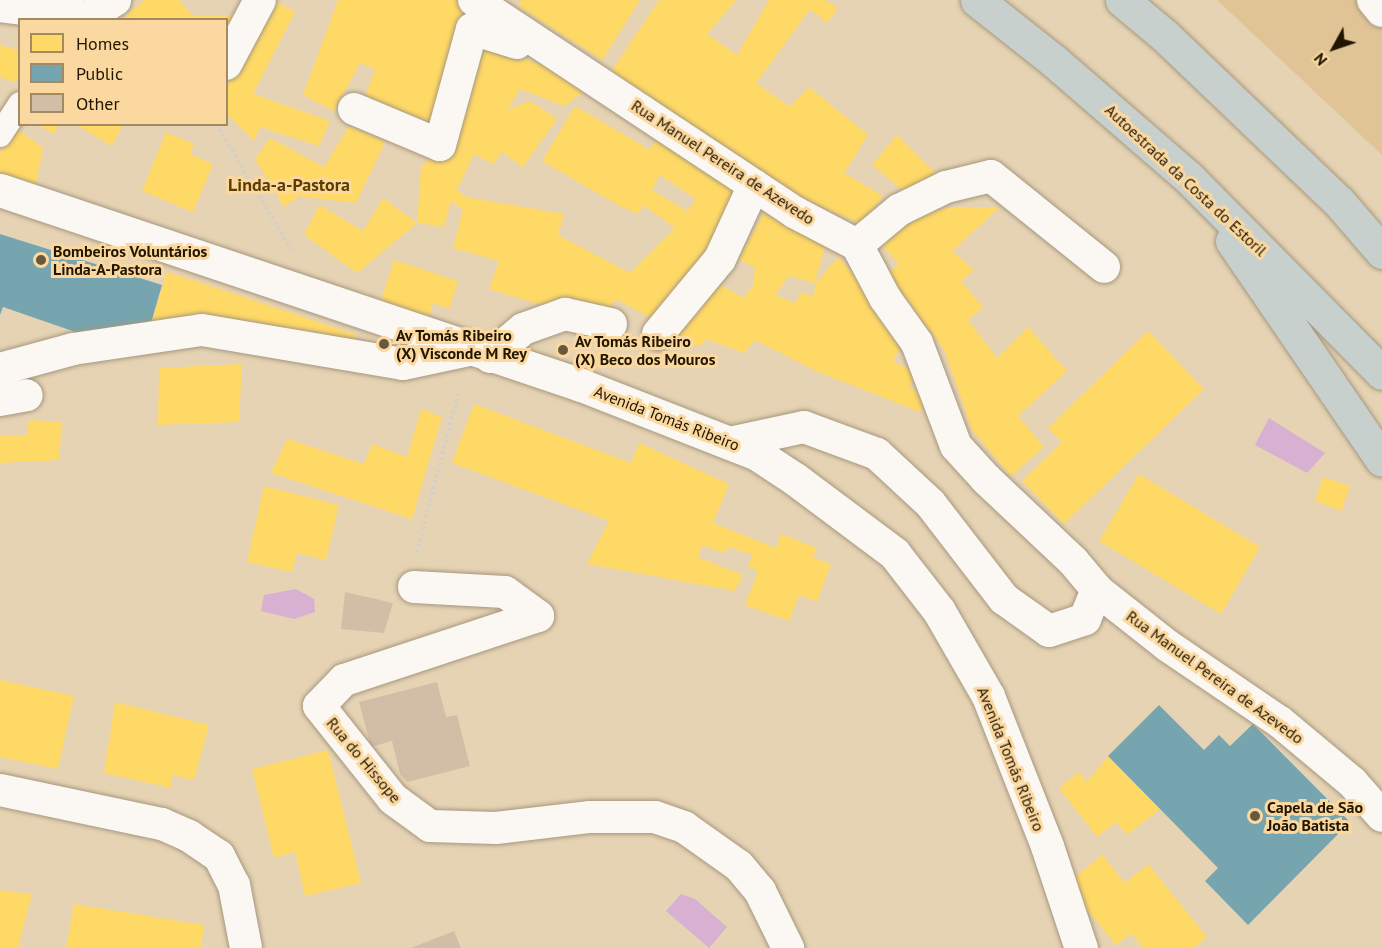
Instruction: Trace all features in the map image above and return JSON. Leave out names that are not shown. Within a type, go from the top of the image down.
[{"type":"highway","name":"Autoestrada da Costa do Estoril","points":[[977,0],[1189,178],[1382,372]]},
{"type":"highway","points":[[1122,0],[1164,35],[1339,202],[1382,252]]},
{"type":"highway","points":[[1189,178],[1382,460]]},
{"type":"street","points":[[0,6],[60,17],[88,17],[115,0]]},
{"type":"street","points":[[228,60],[260,0]]},
{"type":"street","name":"Rua Manuel Pereira de Azevedo","points":[[474,0],[557,56],[653,114],[754,185],[857,245],[885,298],[917,343],[956,446],[1073,561],[1097,590],[1168,646],[1280,722],[1352,782],[1382,816]]},
{"type":"street","points":[[1373,0],[1382,10]]},
{"type":"street","points":[[354,110],[440,145],[472,29],[557,56]]},
{"type":"street","points":[[0,135],[18,107]]},
{"type":"street","points":[[857,245],[899,210],[946,187],[991,176],[1104,267]]},
{"type":"street","points":[[658,334],[720,259],[754,185]]},
{"type":"street","name":"Avenida Tomás Ribeiro","points":[[0,190],[479,353],[581,385],[757,454],[795,479],[885,546],[939,611],[988,696],[1047,846],[1081,948]]},
{"type":"street","points":[[0,369],[73,349],[202,330],[403,364],[479,353],[523,329],[565,314],[611,324]]},
{"type":"street","points":[[730,443],[804,427],[877,454],[930,502],[1004,599],[1049,630],[1085,619],[1097,590]]},
{"type":"street","name":"Rua do Hissope","points":[[414,587],[505,592],[538,616],[344,680],[318,706],[393,799],[429,826],[495,828],[590,818],[655,817],[684,827],[714,845],[739,866],[760,891],[788,948]]},
{"type":"street","points":[[0,790],[162,824],[189,836],[219,856],[234,885],[246,948]]},
{"type":"path","points":[[217,126],[321,298]]},
{"type":"path","points":[[414,587],[413,566],[479,353]]},
{"type":"shaded area","points":[[1217,0],[1382,0],[1382,155]]},
{"type":"shaded area","points":[[1269,418],[1325,453],[1307,473],[1255,445]]},
{"type":"shaded area","points":[[296,589],[314,599],[315,612],[294,619],[261,611],[264,595]]},
{"type":"shaded area","points":[[681,894],[695,899],[727,927],[709,948],[666,911]]},
{"type":"building: Homes","points":[[144,0],[179,0],[192,15],[238,16],[228,42],[228,18],[123,18]]},
{"type":"building: Homes","points":[[273,0],[295,12],[253,94],[330,121],[319,146],[260,127],[254,141],[228,115],[228,84]]},
{"type":"building: Homes","points":[[338,0],[463,0],[480,6],[435,126],[364,100],[375,69],[360,63],[334,111],[303,95]]},
{"type":"building: Homes","points":[[521,0],[640,0],[602,60],[518,6]]},
{"type":"building: Homes","points":[[659,0],[736,0],[707,34],[737,55],[769,0],[825,0],[838,8],[827,23],[810,9],[756,83],[790,107],[809,87],[868,135],[844,173],[883,196],[861,224],[782,189],[611,72]]},
{"type":"building: Homes","points":[[478,44],[542,65],[587,89],[564,106],[520,89],[507,110],[530,101],[557,119],[523,167],[502,152],[493,164],[474,154],[457,190],[466,197],[564,214],[558,235],[630,273],[675,228],[643,205],[638,214],[542,161],[575,106],[650,150],[658,137],[740,190],[708,257],[656,321],[616,299],[600,322],[489,289],[499,261],[453,248],[463,210],[451,201],[444,227],[417,223],[421,168],[441,145]],"holes":[[[660,175],[696,199],[687,211],[652,190]]]},
{"type":"building: Homes","points":[[0,45],[18,50],[18,78],[14,82],[0,77]]},
{"type":"building: Homes","points":[[40,126],[58,126],[54,134]]},
{"type":"building: Homes","points":[[78,126],[122,126],[112,146]]},
{"type":"building: Homes","points":[[349,126],[385,142],[356,203],[299,196],[284,207],[255,159],[270,138],[324,167]]},
{"type":"building: Homes","points":[[16,128],[43,148],[35,189],[0,176],[0,153]]},
{"type":"building: Homes","points":[[166,132],[194,144],[190,154],[213,164],[193,212],[142,191]]},
{"type":"building: Homes","points":[[897,135],[938,176],[914,191],[902,190],[872,165]]},
{"type":"building: Homes","points":[[383,198],[417,223],[357,273],[304,235],[319,205],[363,231]]},
{"type":"building: Homes","points":[[1000,207],[952,251],[974,270],[961,281],[983,307],[968,320],[997,358],[1028,327],[1067,371],[1018,416],[1044,447],[1011,476],[972,430],[944,349],[886,275],[899,264],[879,242],[912,218],[946,208]]},
{"type":"building: Homes","points":[[764,213],[825,245],[815,283],[839,257],[879,307],[902,344],[893,362],[917,372],[909,388],[928,393],[920,412],[816,371],[755,340],[744,353],[706,339],[699,347],[673,332],[715,281],[743,298],[753,286],[755,268],[739,259]],"holes":[[[789,276],[815,283],[814,296],[801,293],[795,303],[775,295]]]},
{"type":"building: Homes","points":[[394,260],[458,281],[449,309],[433,303],[429,317],[381,301]]},
{"type":"building: Homes","points":[[167,272],[357,335],[351,349],[199,314],[193,324],[151,323]]},
{"type":"building: Homes","points":[[1148,331],[1204,389],[1064,524],[1022,481],[1062,442],[1048,428]]},
{"type":"building: Homes","points":[[242,364],[239,422],[158,425],[159,368]]},
{"type":"building: Homes","points":[[474,404],[631,463],[639,443],[729,484],[713,523],[776,548],[781,534],[817,548],[813,558],[831,564],[817,602],[799,595],[789,621],[745,605],[758,571],[748,567],[752,555],[730,547],[723,553],[702,545],[698,557],[743,575],[735,591],[587,564],[609,521],[452,463]]},
{"type":"building: Homes","points":[[421,409],[442,417],[412,519],[271,473],[287,439],[364,464],[372,444],[407,457]]},
{"type":"building: Homes","points":[[29,420],[62,422],[59,460],[0,463],[0,435],[27,435]]},
{"type":"building: Homes","points":[[1139,474],[1260,547],[1221,614],[1099,541]]},
{"type":"building: Homes","points":[[1323,477],[1350,486],[1341,511],[1315,501]]},
{"type":"building: Homes","points":[[264,486],[339,505],[326,560],[297,553],[292,572],[247,562]]},
{"type":"building: Homes","points":[[0,680],[74,696],[58,769],[0,757]]},
{"type":"building: Homes","points":[[115,702],[209,725],[194,780],[172,775],[171,788],[104,773]]},
{"type":"building: Homes","points":[[328,750],[361,883],[305,896],[295,852],[274,858],[252,769]]},
{"type":"building: Homes","points":[[1108,756],[1160,809],[1127,835],[1116,822],[1097,837],[1059,788],[1079,772],[1087,782]]},
{"type":"building: Homes","points":[[1102,855],[1125,883],[1148,864],[1207,937],[1193,948],[1143,948],[1131,933],[1116,945],[1066,884]]},
{"type":"building: Homes","points":[[0,890],[32,894],[18,948],[0,948]]},
{"type":"building: Homes","points":[[74,904],[204,925],[201,948],[66,948]]},
{"type":"building: Public","name":"Bombeiros Voluntários Linda-A-Pastora","points":[[0,234],[162,285],[151,323],[87,336],[3,307],[0,315]]},
{"type":"building: Public","name":"Capela de São João Batista","points":[[1159,705],[1204,750],[1219,735],[1230,746],[1253,724],[1350,822],[1248,925],[1205,881],[1218,868],[1108,756]]},
{"type":"building: Other","points":[[345,592],[393,603],[384,633],[341,629]]},
{"type":"building: Other","points":[[437,682],[446,717],[457,715],[470,766],[407,782],[400,774],[392,741],[371,747],[359,702]]},
{"type":"building: Other","points":[[454,931],[461,948],[411,948]]},
{"type":"place","name":"Bombeiros Voluntários Linda-A-Pastora","points":[[41,260]]},
{"type":"place","name":"Av Tomás Ribeiro (X) Visconde M Rey","points":[[384,344]]},
{"type":"place","name":"Av Tomás Ribeiro (X) Beco dos Mouros","points":[[563,350]]},
{"type":"place","name":"Capela de São João Batista","points":[[1255,816]]},
{"type":"district","name":"Linda-a-Pastora","points":[[289,185]]}]
